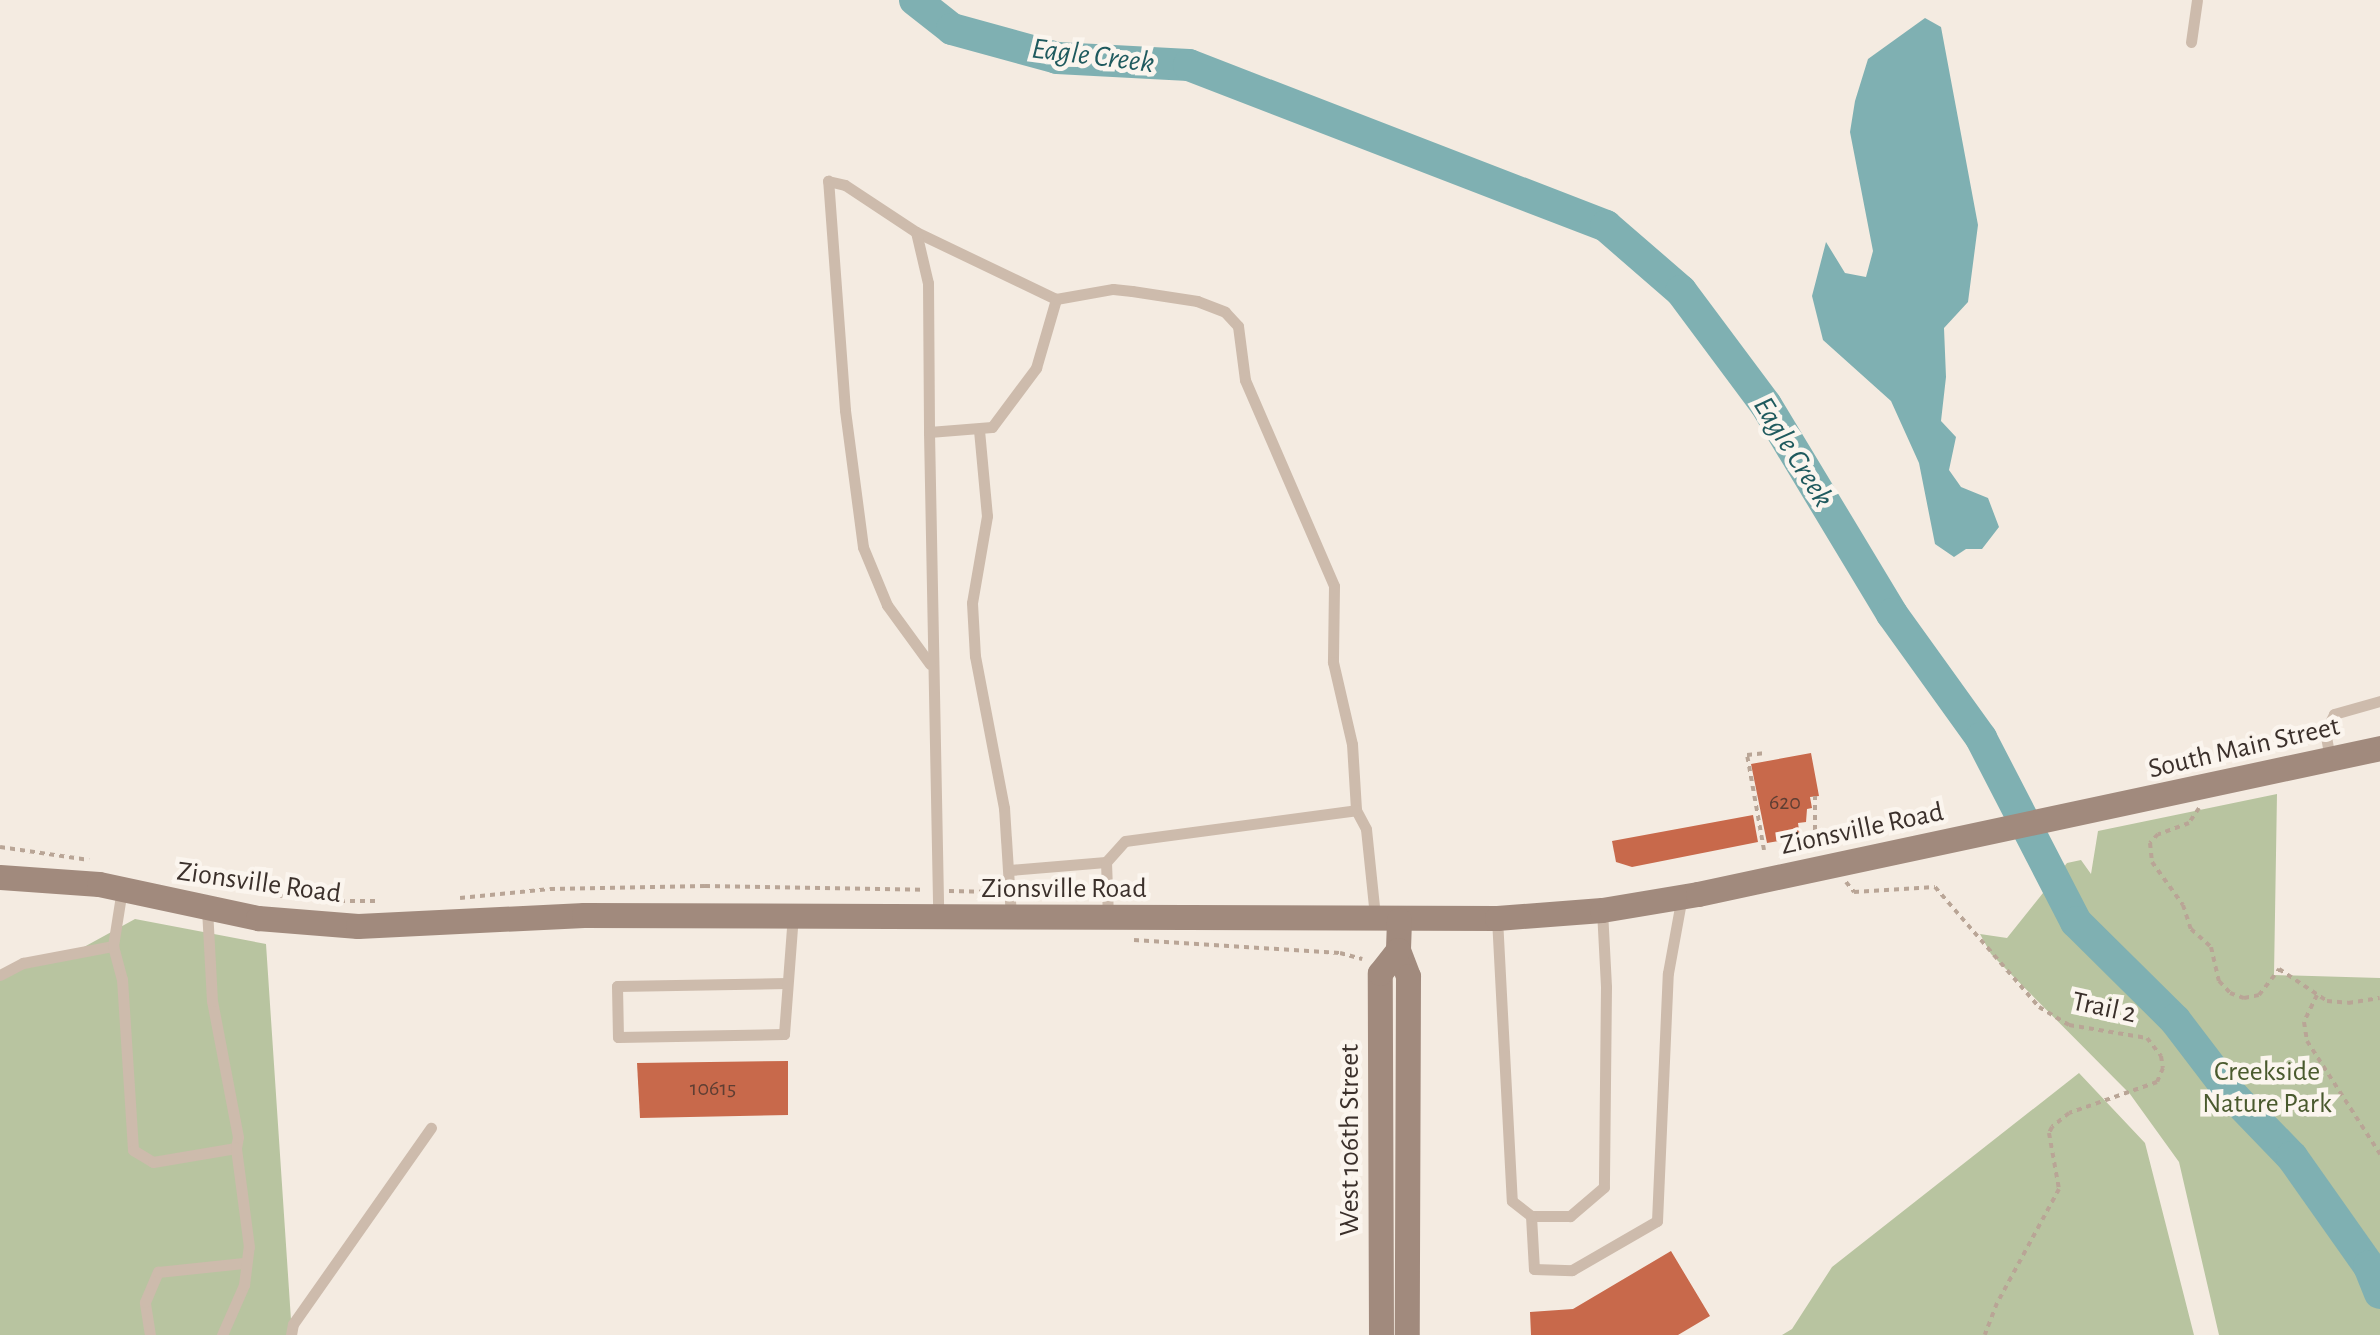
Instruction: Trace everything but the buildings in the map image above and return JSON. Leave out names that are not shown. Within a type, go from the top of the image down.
[{"type":"main road","name":"South Main Street","points":[[2121,806],[2380,748]]},
{"type":"main road","name":"Zionsville Road","points":[[0,877],[122,889],[294,923],[358,926],[584,914],[1108,920],[1496,918],[1602,910],[1682,896],[2121,806]]},
{"type":"main road","name":"West 106th Street","points":[[1387,920],[1408,976],[1408,1335]]},
{"type":"main road","name":"West 106th Street","points":[[1381,1335],[1380,974],[1398,950]]},
{"type":"lane","points":[[2191,42],[2197,0]]},
{"type":"lane","points":[[930,664],[887,605],[863,547],[845,410],[828,181],[846,185],[916,232],[1056,299],[1113,289],[1132,291],[1197,302],[1224,312],[1238,326],[1245,380],[1334,586],[1334,662],[1352,744],[1356,810],[1366,830],[1387,920]]},
{"type":"lane","points":[[916,232],[928,283],[934,570],[930,664],[938,918]]},
{"type":"lane","points":[[929,432],[992,427],[1036,368],[1056,299]]},
{"type":"lane","points":[[979,430],[987,516],[972,603],[975,656],[993,736],[1010,870],[1011,919]]},
{"type":"lane","points":[[2330,760],[2325,732],[2334,714],[2380,702]]},
{"type":"lane","points":[[1010,870],[1106,862],[1125,841],[1356,810]]},
{"type":"lane","points":[[1106,862],[1108,920]]},
{"type":"lane","points":[[122,889],[113,946],[122,980],[134,1150],[153,1162],[236,1148]]},
{"type":"lane","points":[[1531,1216],[1534,1269],[1572,1270],[1657,1220],[1668,973],[1682,896]]},
{"type":"lane","points":[[207,908],[212,1002],[238,1136],[236,1148],[249,1247],[244,1285],[222,1335]]},
{"type":"lane","points":[[1496,918],[1512,1201],[1531,1216],[1570,1216],[1604,1186],[1606,987],[1602,910]]},
{"type":"lane","points":[[787,983],[617,986],[618,1036],[784,1034],[793,916]]},
{"type":"lane","points":[[0,974],[23,963],[113,946]]},
{"type":"lane","points":[[290,1335],[293,1324],[431,1128]]},
{"type":"lane","points":[[150,1335],[145,1302],[158,1272],[244,1263]]},
{"type":"path","points":[[1764,850],[1747,756],[1766,753]]},
{"type":"path","points":[[2196,790],[2199,814],[2150,843],[2152,862],[2183,906],[2191,929],[2211,946],[2219,981],[2230,993],[2244,998],[2259,995],[2279,970],[2318,995],[2348,1004],[2380,998]]},
{"type":"path","points":[[1815,796],[1815,840]]},
{"type":"path","points":[[1808,812],[1818,810]]},
{"type":"path","points":[[0,847],[98,862]]},
{"type":"path","name":"Trail 2","points":[[1846,882],[1854,892],[1935,888],[2039,1007],[2069,1024],[2147,1038],[2160,1056],[2163,1068],[2157,1082],[2069,1113],[2052,1127],[2059,1188],[1997,1303],[1985,1335]]},
{"type":"path","points":[[449,899],[550,888],[704,886],[1049,893]]},
{"type":"path","points":[[248,892],[314,899]]},
{"type":"path","points":[[331,901],[385,901]]},
{"type":"path","points":[[2318,995],[2304,1022],[2307,1041],[2380,1154]]},
{"type":"green space","name":"Creekside Nature Park","points":[[2277,794],[2274,975],[2380,978],[2380,1335],[2219,1335],[2179,1162],[2130,1094],[1991,954],[1980,934],[2007,938],[2067,863],[2081,860],[2091,874],[2098,831]]},
{"type":"green space","points":[[135,919],[266,944],[292,1335],[0,1335],[0,975],[73,953]]},
{"type":"green space","points":[[2079,1073],[2145,1143],[2194,1335],[1782,1335],[1792,1329],[1832,1267]]},
{"type":"water","points":[[1925,18],[1941,27],[1978,225],[1968,302],[1944,328],[1946,377],[1941,421],[1956,437],[1949,470],[1961,487],[1988,498],[1999,527],[1982,549],[1966,549],[1954,557],[1935,544],[1919,463],[1891,401],[1823,340],[1812,296],[1826,242],[1845,273],[1866,277],[1873,251],[1850,132],[1855,101],[1868,59]]},
{"type":"waterway","name":"Eagle Creek","points":[[915,0],[952,29],[1057,58],[1189,65],[1606,226],[1681,291],[1766,405],[1892,614],[1981,738],[2076,922],[2175,1020],[2233,1096],[2292,1157],[2369,1266],[2380,1293]]}]
